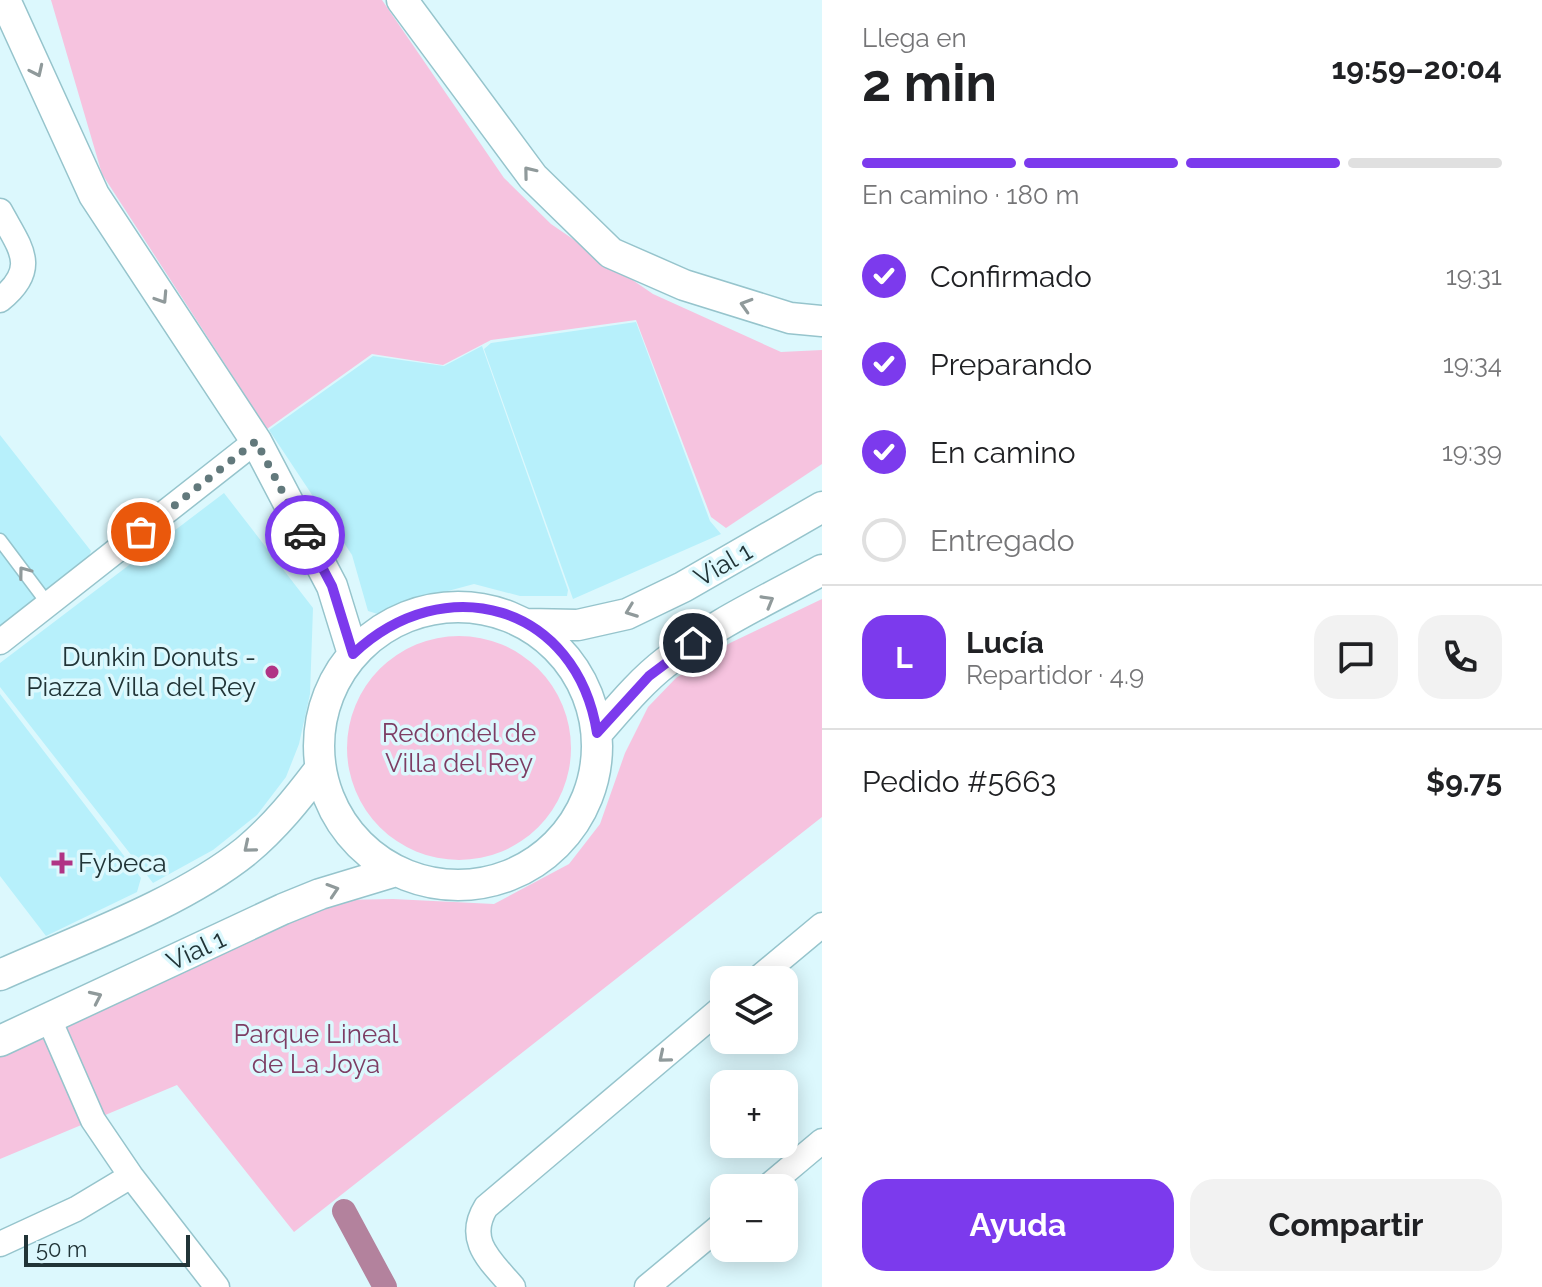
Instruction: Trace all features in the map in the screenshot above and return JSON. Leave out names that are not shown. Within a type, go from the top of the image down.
[{"type":"street","points":[[5,0],[94,195],[256,441],[332,586],[353,654]]},
{"type":"street","points":[[402,0],[533,177],[611,253],[684,285],[790,318],[822,321]]},
{"type":"street","points":[[0,211],[20,249],[25,267],[16,287],[0,300]]},
{"type":"street","points":[[0,642],[256,441]]},
{"type":"street","name":"Vial 1","points":[[527,624],[578,625],[627,614],[683,587],[822,507]]},
{"type":"street","name":"Vial 1","points":[[597,733],[668,660],[822,570]]},
{"type":"street","points":[[478,608],[495,611],[527,624],[554,644],[576,670],[590,700],[597,733],[596,766],[588,798],[566,833],[536,861],[499,879],[459,885],[426,882],[396,871],[364,850],[340,822],[325,788],[320,769],[320,728],[331,689],[353,654],[379,631],[427,610],[478,608]]},
{"type":"street","points":[[0,975],[170,898],[219,870],[269,830],[320,769]]},
{"type":"street","name":"Vial 1","points":[[0,1041],[283,909],[320,894],[396,871]]},
{"type":"street","points":[[773,966],[822,925]]},
{"type":"street","points":[[513,1287],[486,1254],[478,1235],[477,1222],[486,1207],[710,1018]]},
{"type":"street","points":[[49,1019],[93,1120],[131,1176],[217,1287]]},
{"type":"street","points":[[783,1174],[822,1141]]},
{"type":"street","points":[[0,1244],[76,1209],[131,1176]]},
{"type":"street","points":[[647,1287],[710,1235]]},
{"type":"lane","points":[[0,540],[48,604]]},
{"type":"shaded area","points":[[636,322],[710,521],[721,534],[573,599],[484,349],[491,343]]},
{"type":"shaded area","points":[[482,346],[568,590],[567,596],[520,596],[474,584],[407,602],[381,615],[368,611],[352,555],[269,430],[373,356],[444,366]]},
{"type":"shaded area","points":[[0,435],[91,551],[86,564],[0,630]]},
{"type":"shaded area","points":[[224,493],[313,608],[310,694],[299,744],[286,777],[257,815],[213,850],[153,883],[0,687],[0,663]]},
{"type":"shaded area","points":[[0,694],[141,878],[137,892],[46,936],[0,876]]},
{"type":"green space","points":[[51,0],[382,0],[504,178],[551,224],[653,294],[781,352],[822,350],[822,464],[726,528],[711,517],[636,320],[491,340],[443,365],[372,354],[267,429],[102,174]]},
{"type":"green space","name":"Parque Lineal de La Joya","points":[[822,599],[822,817],[294,1232],[177,1085],[0,1159],[0,1047],[280,921],[341,900],[494,904],[569,864],[600,824],[625,753],[648,707],[676,678],[730,643]]},
{"type":"green space","name":"Redondel de Villa del Rey","points":[[459,636],[502,645],[538,669],[562,705],[571,748],[562,791],[538,827],[502,851],[459,860],[416,851],[380,827],[356,791],[347,748],[356,705],[380,669],[416,645]]},
{"type":"waterway","points":[[344,1211],[385,1287]]},
{"type":"way so far","points":[[141,532],[256,441],[305,535]]},
{"type":"place","name":"Dunkin Donuts - Piazza Villa del Rey","points":[[272,672]]},
{"type":"place","name":"Fybeca","points":[[62,863]]},
{"type":"route","points":[[305,535],[332,586],[353,654],[379,631],[427,610],[461,607],[495,611],[527,624],[566,656],[584,684],[597,733],[649,676],[693,643]]}]
